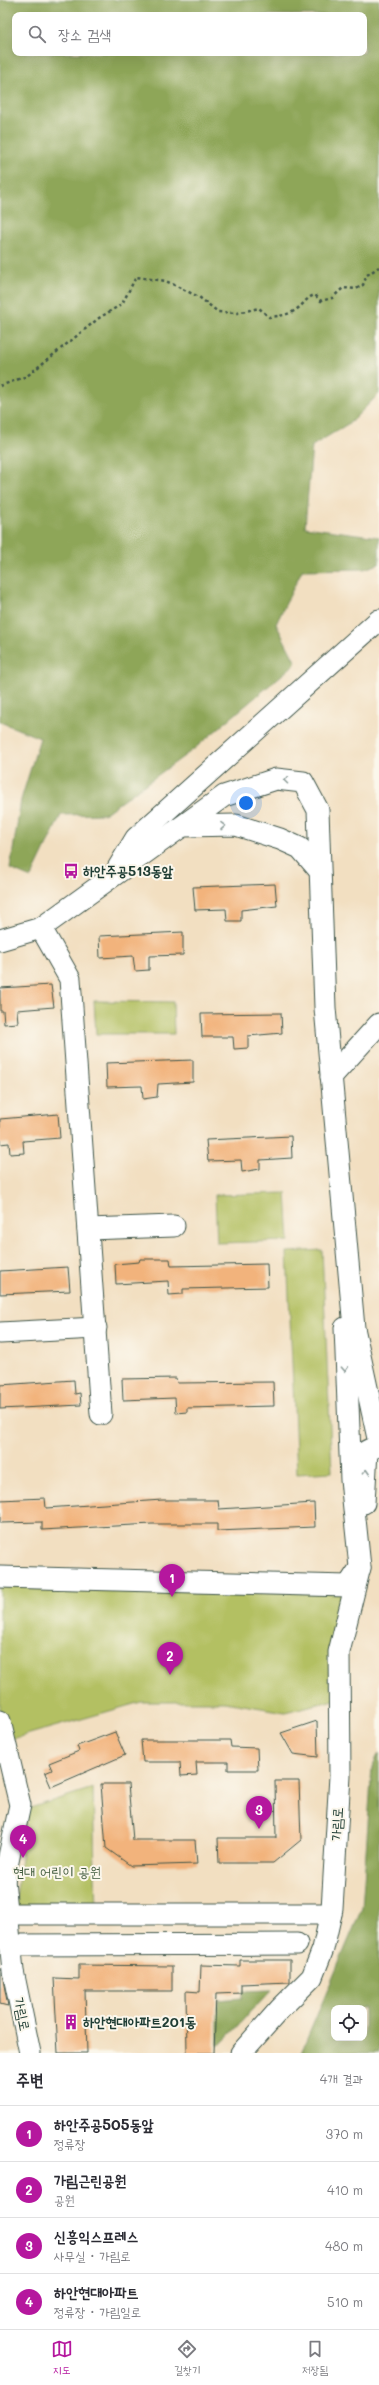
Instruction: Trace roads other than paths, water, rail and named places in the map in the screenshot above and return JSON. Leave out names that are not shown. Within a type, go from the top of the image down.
[{"type":"street","points":[[112,877],[136,838],[379,620]]},
{"type":"street","points":[[0,940],[41,928],[224,796],[276,779],[303,782],[318,810],[325,1008],[354,1328],[379,1444],[367,1451],[360,1567],[348,1586],[0,1577]]},
{"type":"street","points":[[280,839],[303,832],[313,801]]},
{"type":"street","points":[[184,826],[236,826],[280,839],[300,848],[319,870]]},
{"type":"street","points":[[41,928],[70,979],[101,1414]]},
{"type":"street","points":[[331,1077],[379,1024]]},
{"type":"street","points":[[88,1229],[174,1226]]},
{"type":"street","points":[[348,1260],[344,1340],[351,1480],[360,1567]]},
{"type":"street","points":[[0,1333],[96,1328]]},
{"type":"street","name":"가림로","points":[[241,2053],[280,2009],[312,1977],[323,1949],[331,1914],[340,1776],[339,1652],[360,1567]]},
{"type":"street","name":"가림로","points":[[0,1721],[20,1805],[2,1884],[13,1971],[30,2053]]},
{"type":"street","points":[[7,1914],[331,1914]]},
{"type":"street","points":[[10,1945],[297,1944]]},
{"type":"place","name":"하안주공513동앞","points":[[71,871]]},
{"type":"place","name":"하안주공505동앞","points":[[172,1597]]},
{"type":"place","name":"가림근린공원","points":[[170,1675]]},
{"type":"place","name":"신흥익스프레스","points":[[259,1829]]},
{"type":"place","name":"하안현대아파트","points":[[23,1858]]},
{"type":"place","name":"하안현대아파트201동","points":[[71,2022]]},
{"type":"park label","name":"현대 어린이 공원","points":[[57,1872]]}]
